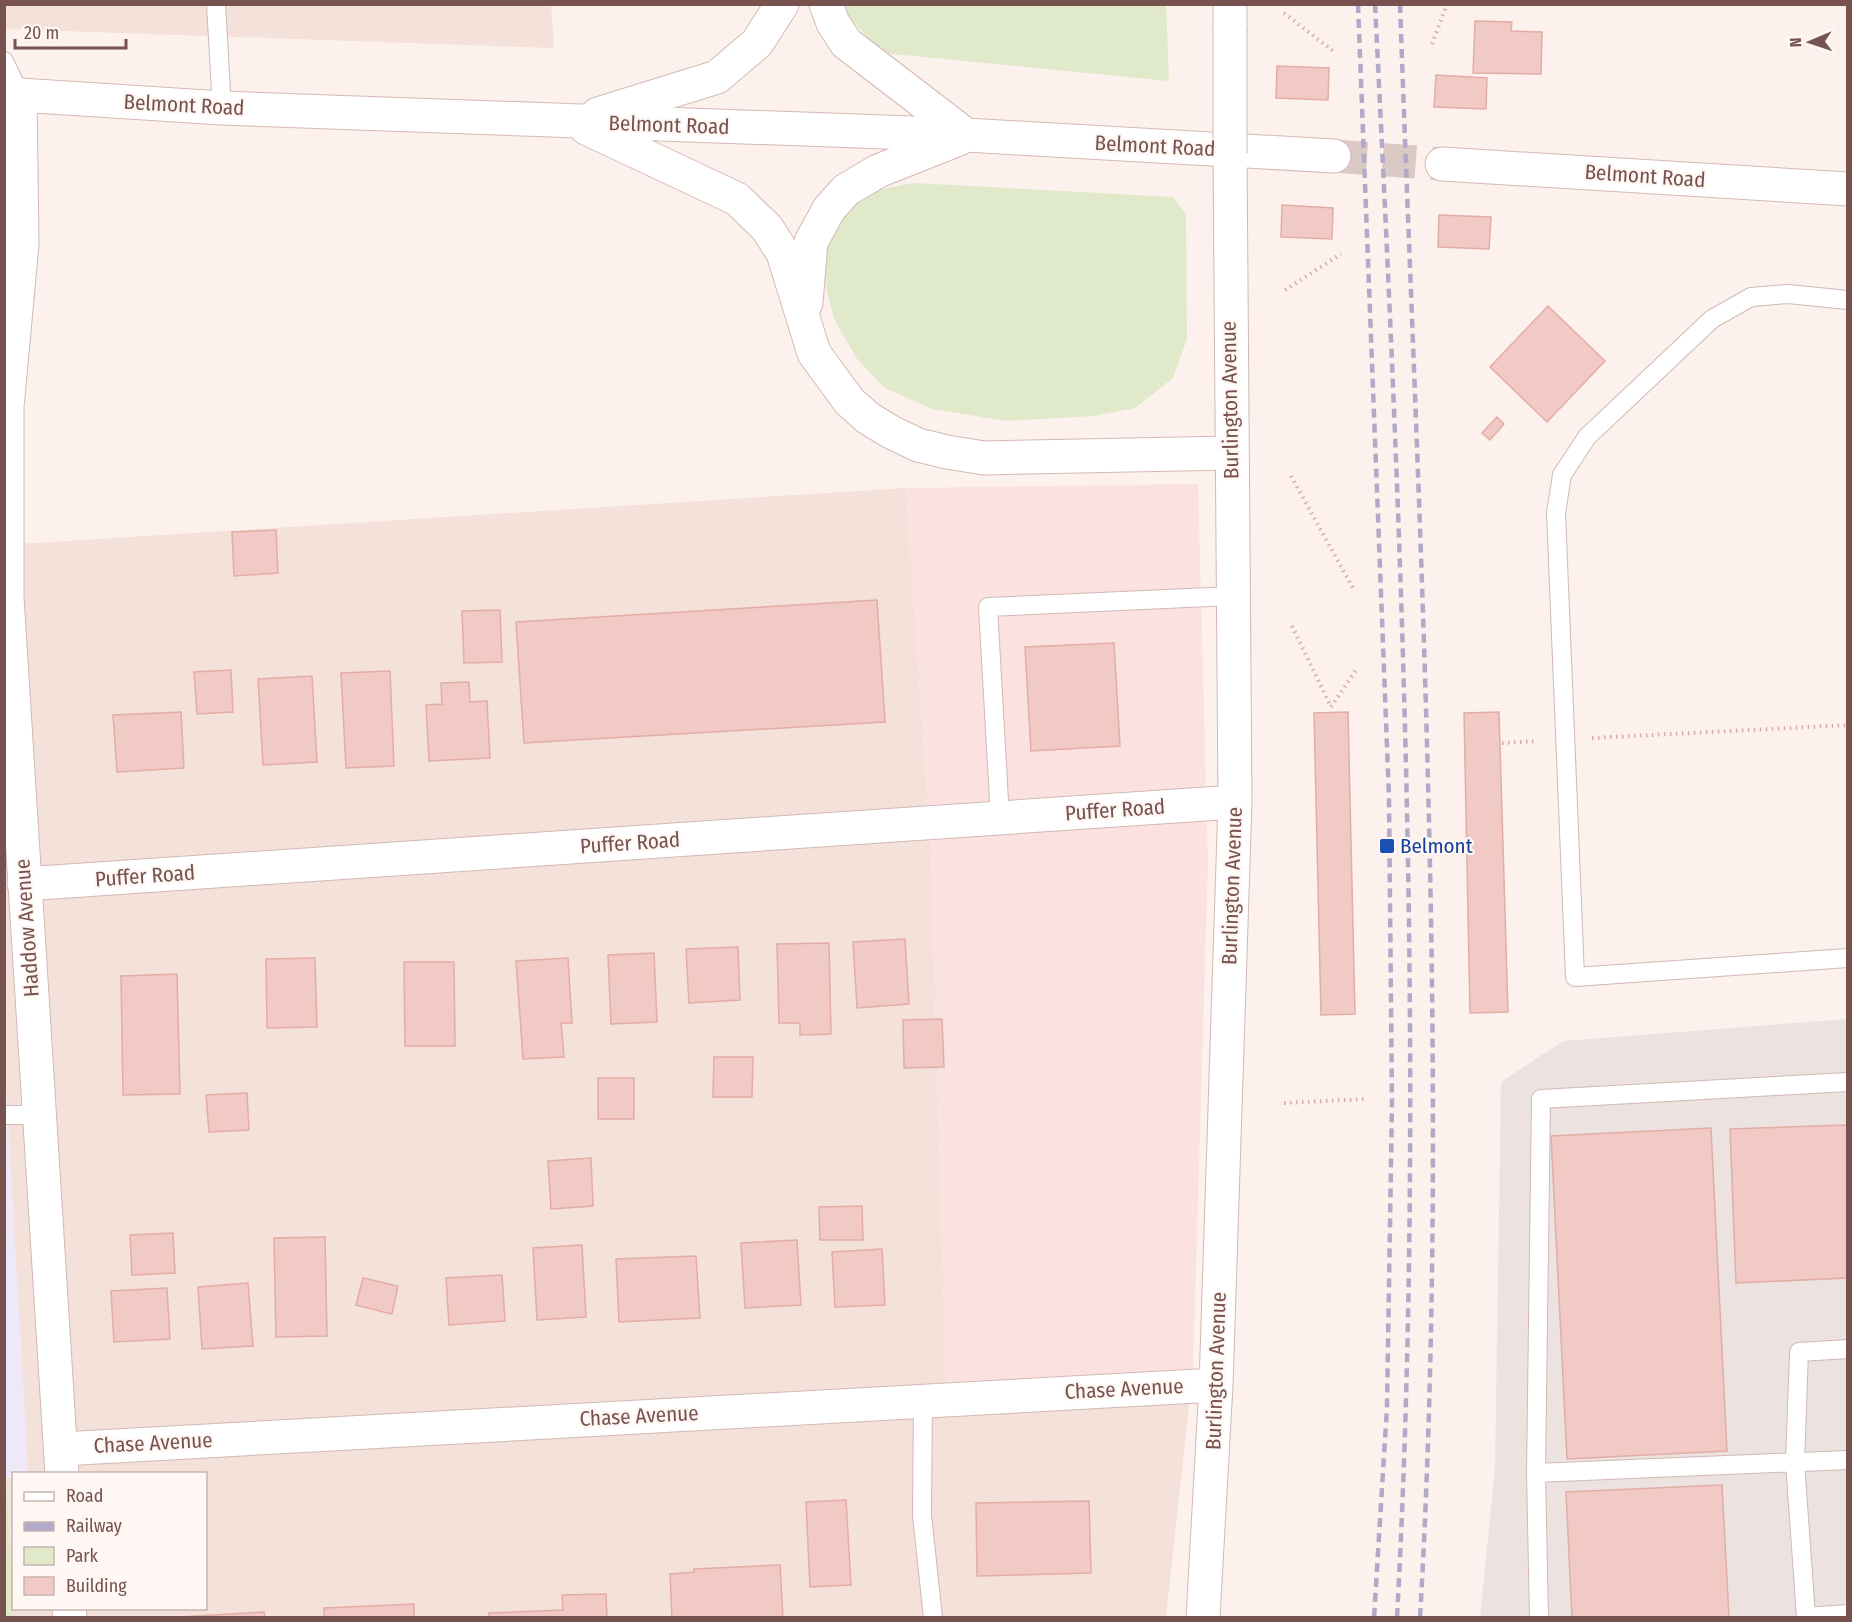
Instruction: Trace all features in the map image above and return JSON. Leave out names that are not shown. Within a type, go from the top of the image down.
[{"type":"street","points":[[573,122],[717,77],[757,43],[782,4]]},
{"type":"street","points":[[826,4],[833,23],[846,43],[966,135]]},
{"type":"street","name":"Burlington Avenue","points":[[1203,1617],[1216,1385],[1235,802],[1229,252],[1230,16]]},
{"type":"street","name":"Belmont Road","points":[[12,94],[222,108],[966,135],[1334,156]]},
{"type":"street","name":"Haddow Avenue","points":[[12,94],[22,244],[7,407],[7,597],[11,753],[24,885],[61,1461]]},
{"type":"street","points":[[573,122],[737,199],[767,228],[783,253],[814,353],[849,401],[891,432],[918,445],[947,453],[984,458],[1231,453]]},
{"type":"street","points":[[805,322],[811,242],[828,209],[846,190],[878,171],[966,135]]},
{"type":"street","name":"Belmont Road","points":[[1442,164],[1848,189]]},
{"type":"street","name":"Puffer Road","points":[[24,885],[1235,802]]},
{"type":"street","name":"Chase Avenue","points":[[61,1461],[923,1400],[1216,1385]]},
{"type":"lane","points":[[216,4],[222,108]]},
{"type":"lane","points":[[4,61],[12,94]]},
{"type":"lane","points":[[1848,300],[1788,294],[1751,297],[1712,319],[1587,437],[1562,475],[1556,513],[1575,976],[1848,958]]},
{"type":"lane","points":[[1000,818],[988,607],[1232,596]]},
{"type":"lane","points":[[1539,1617],[1536,1473],[1541,1099],[1848,1083]]},
{"type":"lane","points":[[4,1115],[39,1115]]},
{"type":"lane","points":[[1848,1349],[1799,1352],[1795,1462],[1806,1617],[1848,1614]]},
{"type":"lane","points":[[923,1400],[922,1515],[933,1617]]},
{"type":"lane","points":[[1536,1473],[1848,1460]]},
{"type":"path","points":[[1432,44],[1447,4]]},
{"type":"path","points":[[1284,13],[1333,51]]},
{"type":"path","points":[[1285,290],[1341,254]]},
{"type":"path","points":[[1291,476],[1354,590]]},
{"type":"path","points":[[1292,626],[1331,707],[1356,670]]},
{"type":"path","points":[[1502,742],[1848,726]]},
{"type":"path","points":[[1284,1103],[1364,1099]]},
{"type":"shaded area","points":[[5,4],[551,4],[554,48],[5,29]]},
{"type":"shaded area","points":[[1198,484],[1208,861],[1193,1370],[946,1383],[931,851],[906,488]]},
{"type":"shaded area","points":[[906,488],[931,851],[946,1383],[1193,1370],[1166,1617],[12,1617],[6,1477],[12,1477],[12,1610],[207,1610],[207,1472],[28,1472],[4,1054],[4,545]]},
{"type":"shaded area","points":[[1847,1019],[1847,1617],[1480,1618],[1495,1468],[1501,1082],[1563,1041]]},
{"type":"shaded area","points":[[4,1054],[28,1472],[12,1472],[12,1476],[4,1477]]},
{"type":"green space","points":[[845,5],[1166,5],[1169,81],[883,53],[846,15]]},
{"type":"green space","points":[[914,183],[1173,197],[1186,214],[1187,339],[1173,378],[1135,408],[1093,416],[1006,421],[932,409],[885,388],[857,359],[834,319],[823,275],[828,233],[849,204],[876,190]]},
{"type":"green space","points":[[4,1477],[6,1477],[14,1617],[5,1617]]},
{"type":"building","points":[[1475,21],[1512,22],[1511,31],[1542,32],[1541,74],[1473,73]]},
{"type":"building","points":[[1277,66],[1329,68],[1328,100],[1276,98]]},
{"type":"building","points":[[1436,75],[1487,78],[1486,109],[1434,107]]},
{"type":"building","points":[[1282,205],[1333,208],[1332,239],[1281,237]]},
{"type":"building","points":[[1439,215],[1491,217],[1489,249],[1438,247]]},
{"type":"building","points":[[1548,306],[1605,361],[1547,422],[1490,367]]},
{"type":"building","points":[[1497,417],[1504,424],[1490,440],[1482,433]]},
{"type":"building","points":[[276,530],[278,573],[234,576],[232,532]]},
{"type":"building","points":[[877,600],[885,722],[524,743],[516,622]]},
{"type":"building","points":[[500,610],[502,662],[464,663],[462,611]]},
{"type":"building","points":[[1114,643],[1120,746],[1031,751],[1025,647]]},
{"type":"building","points":[[231,670],[233,712],[197,714],[194,672]]},
{"type":"building","points":[[390,671],[394,766],[346,768],[341,673]]},
{"type":"building","points":[[312,676],[317,762],[263,765],[258,679]]},
{"type":"building","points":[[469,682],[470,702],[487,701],[490,758],[429,761],[426,705],[442,704],[441,683]]},
{"type":"building","points":[[181,712],[184,768],[117,772],[113,715]]},
{"type":"building","points":[[1348,712],[1355,1014],[1321,1015],[1314,713]]},
{"type":"building","points":[[1499,712],[1508,1012],[1470,1013],[1464,713]]},
{"type":"building","points":[[905,939],[909,1004],[857,1008],[853,942]]},
{"type":"building","points":[[829,943],[831,1034],[800,1035],[800,1023],[779,1023],[777,944]]},
{"type":"building","points":[[738,947],[740,1000],[689,1003],[686,949]]},
{"type":"building","points":[[654,953],[657,1022],[611,1024],[608,955]]},
{"type":"building","points":[[315,958],[317,1027],[267,1028],[266,959]]},
{"type":"building","points":[[568,958],[572,1023],[561,1023],[564,1057],[523,1059],[516,961]]},
{"type":"building","points":[[404,962],[454,962],[455,1046],[405,1046]]},
{"type":"building","points":[[177,974],[180,1094],[123,1095],[121,976]]},
{"type":"building","points":[[942,1019],[944,1067],[904,1068],[903,1020]]},
{"type":"building","points":[[714,1057],[753,1057],[752,1097],[713,1097]]},
{"type":"building","points":[[598,1078],[634,1078],[634,1119],[598,1119]]},
{"type":"building","points":[[247,1093],[249,1130],[209,1132],[206,1095]]},
{"type":"building","points":[[1848,1125],[1848,1278],[1736,1283],[1730,1129]]},
{"type":"building","points":[[1711,1128],[1727,1451],[1567,1459],[1551,1136]]},
{"type":"building","points":[[591,1158],[593,1206],[551,1209],[548,1161]]},
{"type":"building","points":[[862,1206],[863,1240],[820,1240],[819,1207]]},
{"type":"building","points":[[173,1233],[175,1273],[132,1275],[130,1235]]},
{"type":"building","points":[[325,1237],[327,1336],[276,1337],[274,1238]]},
{"type":"building","points":[[797,1240],[801,1305],[745,1308],[741,1243]]},
{"type":"building","points":[[582,1245],[586,1317],[537,1320],[533,1248]]},
{"type":"building","points":[[882,1249],[885,1305],[835,1307],[832,1252]]},
{"type":"building","points":[[696,1256],[700,1318],[619,1322],[616,1259]]},
{"type":"building","points":[[502,1275],[505,1321],[449,1325],[446,1278]]},
{"type":"building","points":[[363,1278],[398,1286],[392,1314],[356,1305]]},
{"type":"building","points":[[248,1283],[253,1346],[202,1349],[198,1287]]},
{"type":"building","points":[[167,1288],[170,1339],[114,1342],[111,1291]]},
{"type":"building","points":[[1722,1485],[1729,1618],[1572,1618],[1566,1492]]},
{"type":"building","points":[[846,1500],[851,1585],[810,1587],[806,1502]]},
{"type":"building","points":[[1089,1501],[1091,1573],[977,1576],[976,1503]]},
{"type":"building","points":[[780,1565],[783,1618],[672,1618],[670,1574],[694,1572],[694,1569]]},
{"type":"building","points":[[606,1594],[607,1618],[489,1618],[489,1613],[563,1610],[562,1595]]},
{"type":"building","points":[[414,1604],[414,1618],[324,1618],[324,1608]]},
{"type":"building","points":[[264,1612],[265,1618],[162,1618]]},
{"type":"tunnel","points":[[1334,156],[1442,164]]},
{"type":"railway","points":[[1358,4],[1389,798],[1392,1104],[1387,1407],[1374,1618]]},
{"type":"railway","points":[[1375,4],[1401,609],[1410,1013],[1410,1214],[1397,1618]]},
{"type":"railway","points":[[1400,4],[1423,609],[1432,1013],[1433,1214],[1429,1416],[1420,1618]]},
{"type":"place","name":"Belmont","points":[[1387,846]]}]
